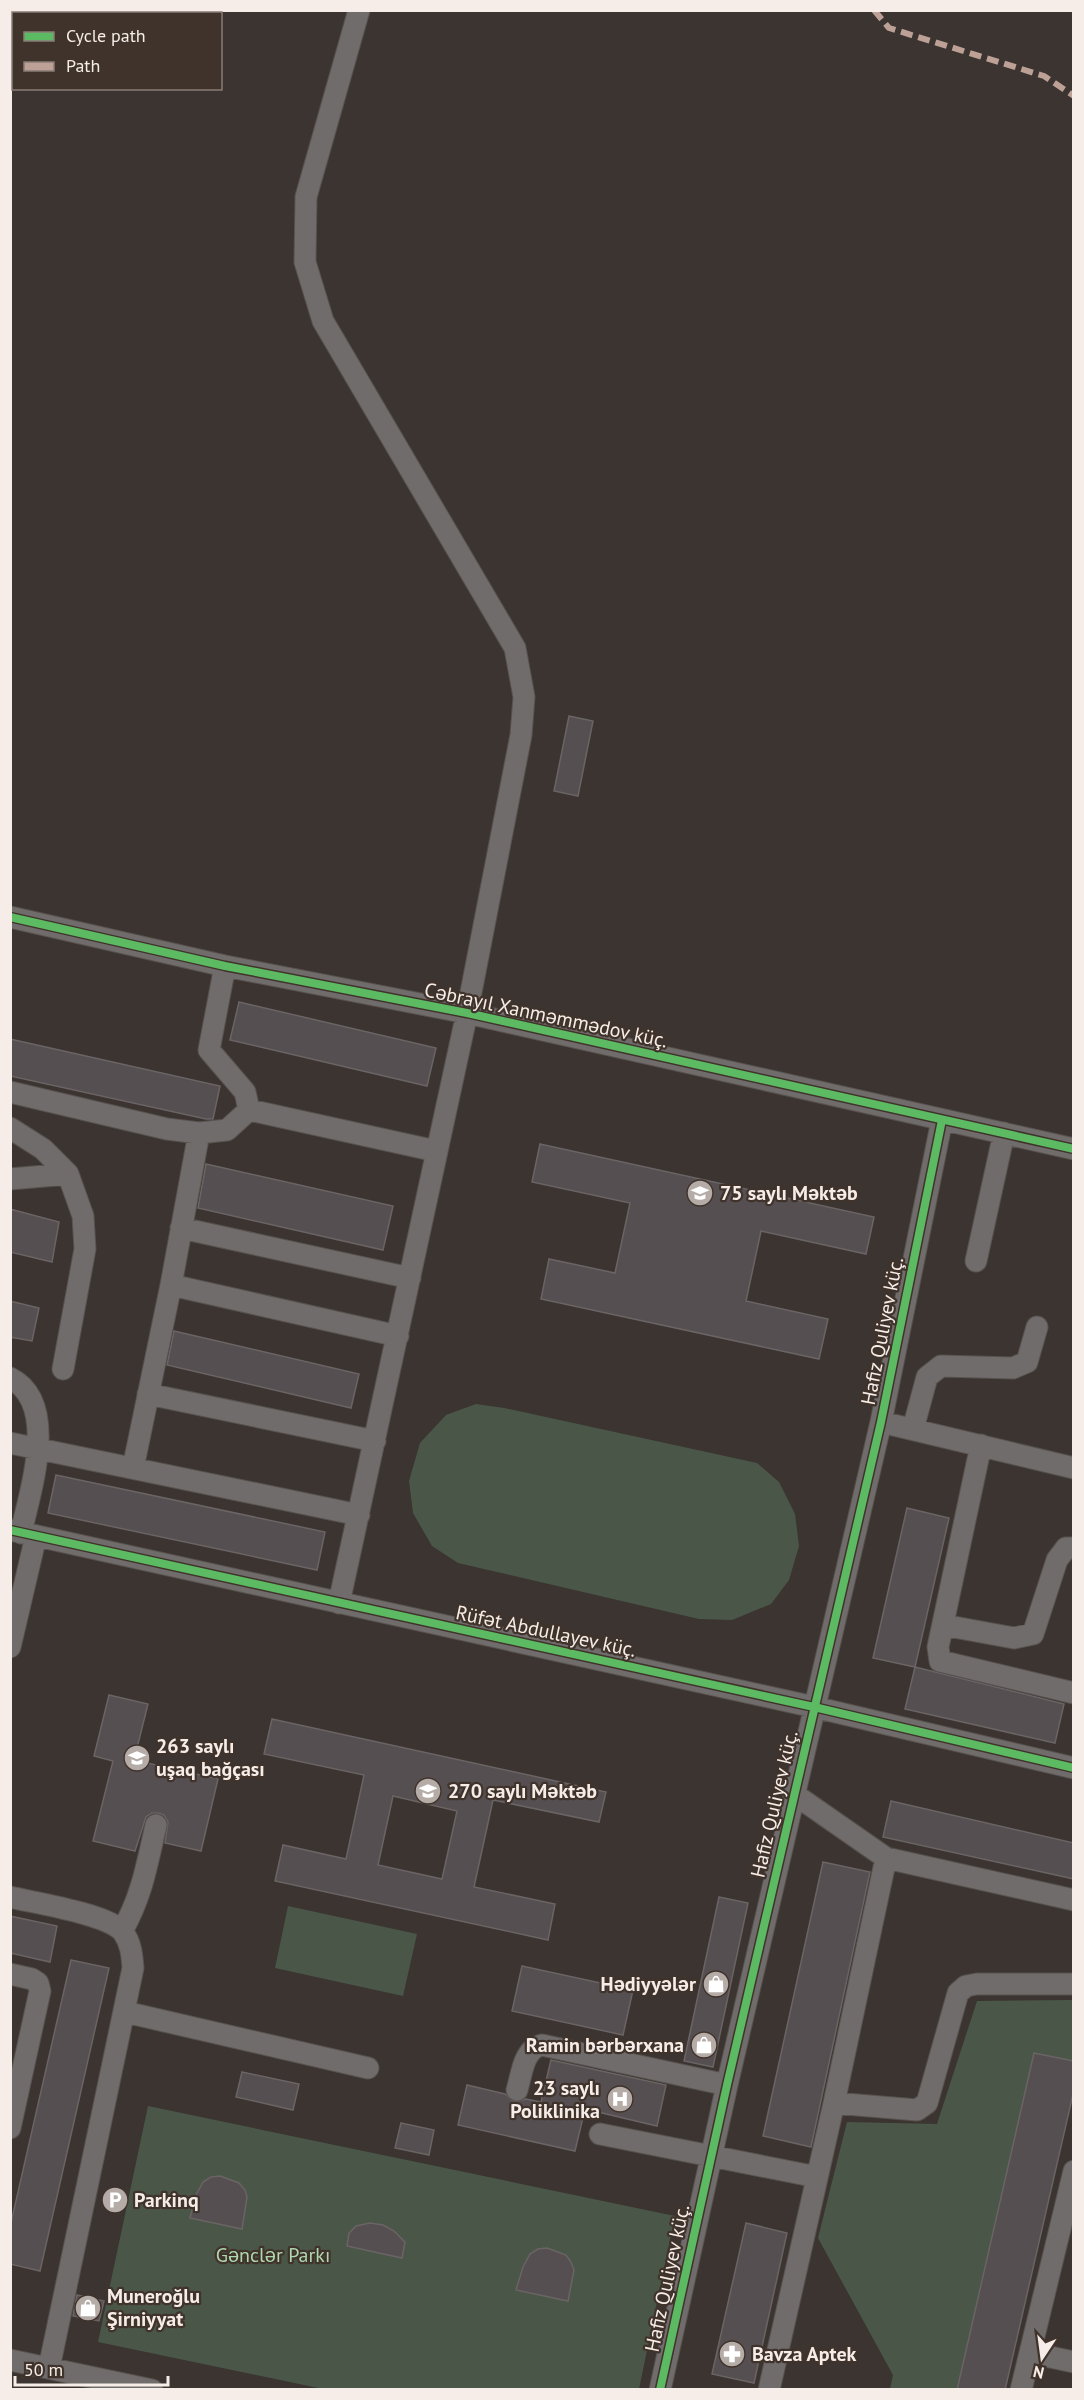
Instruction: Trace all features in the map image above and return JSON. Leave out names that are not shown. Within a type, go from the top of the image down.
[{"type":"street","points":[[339,1603],[467,1013],[521,735],[524,697],[515,648],[324,321],[305,262],[306,197],[359,10]]},
{"type":"street","name":"Cəbrayıl Xanməmmədov küç.","points":[[10,917],[225,966],[467,1013],[1074,1149]]},
{"type":"street","points":[[225,966],[209,1050],[245,1092],[249,1110]]},
{"type":"street","points":[[10,1092],[167,1129],[199,1133],[227,1130],[249,1110]]},
{"type":"street","points":[[249,1110],[436,1151]]},
{"type":"street","name":"Hafiz Quliyev küç.","points":[[660,2390],[711,2155],[880,1422],[942,1120]]},
{"type":"street","points":[[10,1128],[43,1149],[68,1174],[83,1216],[85,1249],[63,1369]]},
{"type":"street","points":[[133,1468],[171,1285],[199,1133]]},
{"type":"street","points":[[976,1261],[1004,1133]]},
{"type":"street","points":[[10,1179],[68,1174]]},
{"type":"street","points":[[182,1228],[410,1278]]},
{"type":"street","points":[[171,1285],[398,1336]]},
{"type":"street","points":[[913,1430],[927,1377],[941,1366],[1013,1368],[1027,1362],[1037,1327]]},
{"type":"street","points":[[10,1378],[21,1383],[35,1410],[39,1449],[22,1533],[10,1647]]},
{"type":"street","points":[[148,1394],[375,1441]]},
{"type":"street","points":[[880,1422],[1074,1468]]},
{"type":"street","points":[[10,1443],[359,1515]]},
{"type":"street","points":[[981,1445],[938,1647],[940,1661],[1074,1693]]},
{"type":"street","name":"Rüfət Abdullayev küç.","points":[[22,1533],[814,1707],[1074,1768]]},
{"type":"street","points":[[943,1625],[1014,1638],[1033,1634],[1057,1560],[1066,1548],[1074,1548]]},
{"type":"street","points":[[794,1794],[886,1858],[1074,1900]]},
{"type":"street","points":[[122,1931],[135,1909],[143,1887],[156,1826]]},
{"type":"street","points":[[769,2390],[834,2103],[886,1858]]},
{"type":"street","points":[[10,1897],[102,1919],[122,1931],[130,1946],[133,1968],[49,2368]]},
{"type":"street","points":[[10,1974],[32,1979],[38,1983],[40,1991],[10,2128]]},
{"type":"street","points":[[834,2103],[917,2110],[927,2103],[958,1993],[966,1986],[1074,1984]]},
{"type":"street","points":[[125,2012],[368,2068]]},
{"type":"street","points":[[518,2090],[529,2052],[542,2045],[727,2085]]},
{"type":"street","points":[[600,2134],[817,2177]]},
{"type":"street","points":[[1021,2390],[1068,2224],[1074,2171]]},
{"type":"street","points":[[1030,2353],[1074,2362]]},
{"type":"street","points":[[10,2360],[121,2386],[152,2390]]},
{"type":"green space","points":[[476,1404],[504,1408],[757,1463],[779,1482],[795,1514],[799,1546],[789,1580],[771,1604],[732,1620],[699,1619],[458,1563],[432,1546],[413,1513],[409,1481],[420,1443],[446,1415]]},
{"type":"green space","points":[[288,1906],[417,1934],[403,1996],[275,1968]]},
{"type":"green space","points":[[1073,2000],[1073,2061],[1034,2053],[957,2389],[890,2389],[893,2375],[818,2238],[847,2122],[937,2124],[977,2001]]},
{"type":"green space","name":"Gənclər Parkı","points":[[148,2106],[675,2216],[639,2389],[323,2389],[98,2342]]},
{"type":"building","points":[[569,716],[593,721],[578,796],[554,791]]},
{"type":"building","points":[[239,1002],[436,1048],[427,1086],[230,1040]]},
{"type":"building","points":[[10,1039],[220,1086],[213,1119],[10,1076]]},
{"type":"building","points":[[540,1144],[874,1217],[866,1254],[761,1231],[746,1301],[828,1319],[819,1359],[541,1299],[549,1259],[615,1273],[630,1203],[532,1182]]},
{"type":"building","points":[[206,1164],[393,1206],[383,1250],[198,1208]]},
{"type":"building","points":[[10,1209],[59,1222],[52,1262],[10,1252]]},
{"type":"building","points":[[10,1301],[39,1308],[32,1341],[10,1337]]},
{"type":"building","points":[[174,1331],[359,1374],[351,1408],[167,1365]]},
{"type":"building","points":[[56,1475],[325,1532],[317,1570],[48,1513]]},
{"type":"building","points":[[907,1508],[949,1518],[915,1667],[873,1658]]},
{"type":"building","points":[[915,1667],[1064,1704],[1055,1743],[905,1709]]},
{"type":"building","points":[[109,1695],[148,1704],[134,1760],[218,1779],[201,1851],[165,1843],[168,1822],[164,1815],[158,1813],[152,1813],[146,1817],[135,1851],[93,1841],[113,1761],[94,1756]]},
{"type":"building","points":[[272,1719],[606,1792],[599,1822],[493,1800],[474,1887],[555,1904],[548,1940],[275,1881],[283,1845],[346,1859],[364,1775],[264,1754]],"holes":[[[393,1796],[457,1811],[442,1879],[378,1865]]]},
{"type":"building","points":[[891,1801],[1074,1843],[1074,1879],[883,1837]]},
{"type":"building","points":[[823,1862],[870,1872],[811,2147],[763,2136]]},
{"type":"building","points":[[719,1897],[748,1903],[713,2067],[684,2061]]},
{"type":"building","points":[[10,1916],[57,1926],[50,1962],[10,1953]]},
{"type":"building","points":[[71,1960],[109,1968],[40,2271],[10,2264],[10,2227]]},
{"type":"building","points":[[522,1966],[633,1990],[623,2035],[512,2011]]},
{"type":"building","points":[[1034,2053],[1074,2061],[1074,2090],[1005,2390],[957,2390]]},
{"type":"building","points":[[551,2060],[666,2085],[657,2126],[585,2109],[575,2151],[458,2125],[467,2085],[505,2094],[514,2102],[526,2099],[541,2102]]},
{"type":"building","points":[[242,2072],[299,2084],[293,2110],[236,2097]]},
{"type":"building","points":[[401,2123],[434,2130],[429,2155],[395,2148]]},
{"type":"building","points":[[220,2176],[239,2183],[245,2190],[247,2197],[242,2229],[190,2218],[196,2195],[203,2182],[211,2177]]},
{"type":"building","points":[[370,2223],[383,2225],[394,2231],[405,2242],[402,2258],[347,2246],[349,2233],[356,2226]]},
{"type":"building","points":[[746,2223],[787,2233],[754,2383],[712,2374]]},
{"type":"building","points":[[547,2248],[566,2255],[571,2262],[574,2270],[568,2301],[516,2290],[523,2267],[530,2254],[538,2249]]},
{"type":"building","points":[[77,2295],[104,2301],[99,2321],[73,2316]]},
{"type":"marked path","points":[[874,10],[889,28],[1044,76],[1074,96]]},
{"type":"cycle path","points":[[10,917],[225,966],[467,1013],[1074,1149]]},
{"type":"cycle path","points":[[660,2390],[727,2085],[881,1422],[942,1120]]},
{"type":"cycle path","points":[[10,1530],[814,1707],[1074,1768]]},
{"type":"place","name":"75 saylı Məktəb","points":[[700,1193]]},
{"type":"place","name":"263 saylı uşaq bağçası","points":[[137,1758]]},
{"type":"place","name":"270 saylı Məktəb","points":[[428,1791]]},
{"type":"place","name":"Hədiyyələr","points":[[716,1984]]},
{"type":"place","name":"Ramin bərbərxana","points":[[704,2045]]},
{"type":"place","name":"23 saylı Poliklinika","points":[[620,2099]]},
{"type":"place","name":"Parkinq","points":[[115,2200]]},
{"type":"place","name":"Muneroğlu Şirniyyat","points":[[88,2308]]},
{"type":"place","name":"Bavza Aptek","points":[[732,2354]]}]
